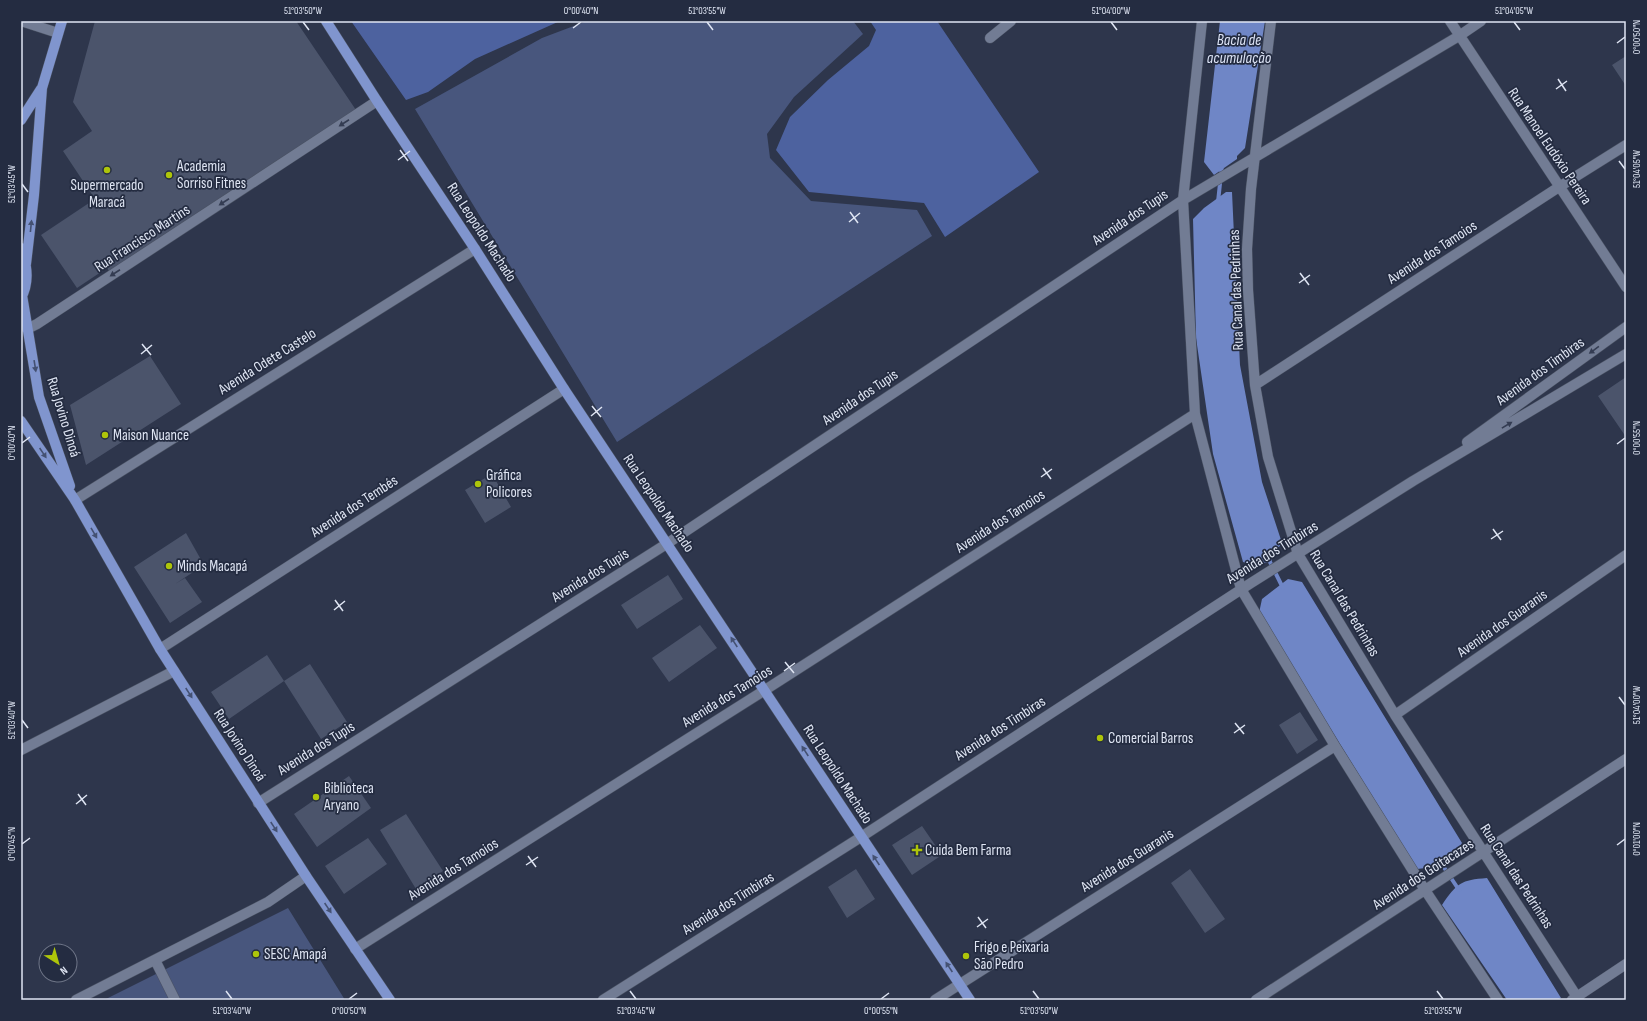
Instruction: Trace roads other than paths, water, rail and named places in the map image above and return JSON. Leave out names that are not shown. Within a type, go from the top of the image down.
[{"type":"main road","points":[[22,296],[27,280],[26,264],[34,195],[42,88],[62,21]]},
{"type":"main road","name":"Rua Leopoldo Machado","points":[[326,21],[377,101],[475,248],[564,389],[668,543],[970,1000]]},
{"type":"main road","points":[[21,120],[42,88]]},
{"type":"main road","points":[[21,248],[26,264]]},
{"type":"main road","name":"Rua Jovino Dinoá","points":[[22,296],[25,327],[39,397],[75,500]]},
{"type":"main road","name":"Rua Jovino Dinoá","points":[[21,421],[75,500],[174,671],[306,876],[390,1000]]},
{"type":"street","points":[[990,38],[1011,21]]},
{"type":"street","points":[[1202,21],[1187,197],[1195,414],[1242,589],[1335,746],[1428,888],[1498,1000]]},
{"type":"street","name":"Rua Canal das Pedrinhas","points":[[1271,21],[1253,158],[1247,250],[1255,385],[1268,458],[1298,554],[1394,715],[1575,999]]},
{"type":"street","name":"Rua Manoel Eudóxio Pereira","points":[[1450,21],[1626,287]]},
{"type":"street","name":"Avenida dos Tupis","points":[[258,802],[668,543],[1187,197],[1459,36],[1481,21]]},
{"type":"street","points":[[21,22],[58,33]]},
{"type":"street","name":"Rua Francisco Martins","points":[[25,327],[36,324],[377,101]]},
{"type":"street","name":"Avenida dos Tamoios","points":[[1255,385],[1559,186],[1626,145]]},
{"type":"street","name":"Avenida Odete Castelo","points":[[75,500],[475,248]]},
{"type":"street","name":"Avenida dos Timbiras","points":[[1413,481],[1626,327]]},
{"type":"street","name":"Avenida dos Timbiras","points":[[603,1000],[861,837],[1251,583],[1413,481],[1626,354]]},
{"type":"street","name":"Avenida dos Tembés","points":[[160,649],[564,389]]},
{"type":"street","name":"Avenida dos Tamoios","points":[[355,949],[765,690],[1195,414]]},
{"type":"street","name":"Avenida dos Guaranis","points":[[1394,715],[1626,555]]},
{"type":"street","points":[[21,750],[174,671]]},
{"type":"street","name":"Avenida dos Guaranis","points":[[935,1000],[1335,746]]},
{"type":"street","name":"Avenida dos Goitacazes","points":[[1256,1000],[1626,759]]},
{"type":"street","points":[[76,1000],[268,902],[306,876]]},
{"type":"street","points":[[155,960],[175,1000]]},
{"type":"street","points":[[1575,999],[1626,964]]},
{"type":"water","name":"Bacia de acumulação","points":[[1220,21],[1265,21],[1245,148],[1237,156],[1237,159],[1214,175],[1204,162]]},
{"type":"water","points":[[1226,192],[1232,192],[1240,365],[1262,482],[1282,543],[1272,556],[1272,561],[1261,564],[1243,562],[1213,454],[1196,338],[1193,219],[1204,208]]},
{"type":"water","points":[[1288,579],[1302,582],[1462,843],[1452,856],[1443,863],[1432,867],[1417,869],[1259,613],[1262,599]]},
{"type":"water","points":[[1487,878],[1561,998],[1557,1000],[1507,1000],[1442,905],[1460,884],[1471,880]]},
{"type":"waterway","points":[[1218,202],[1222,165]]},
{"type":"waterway","points":[[1268,558],[1283,588]]},
{"type":"waterway","points":[[1439,860],[1459,890]]},
{"type":"place","name":"Supermercado Maracá","points":[[107,170]]},
{"type":"place","name":"Academia Sorriso Fitnes","points":[[169,175]]},
{"type":"place","name":"Maison Nuance","points":[[105,435]]},
{"type":"place","name":"Gráfica Policores","points":[[478,484]]},
{"type":"place","name":"Minds Macapá","points":[[169,566]]},
{"type":"place","name":"Comercial Barros","points":[[1100,738]]},
{"type":"place","name":"Biblioteca Aryano","points":[[316,797]]},
{"type":"place","name":"Cuida Bem Farma","points":[[917,850]]},
{"type":"place","name":"SESC Amapá","points":[[256,954]]},
{"type":"place","name":"Frigo e Peixaria São Pedro","points":[[966,956]]}]
